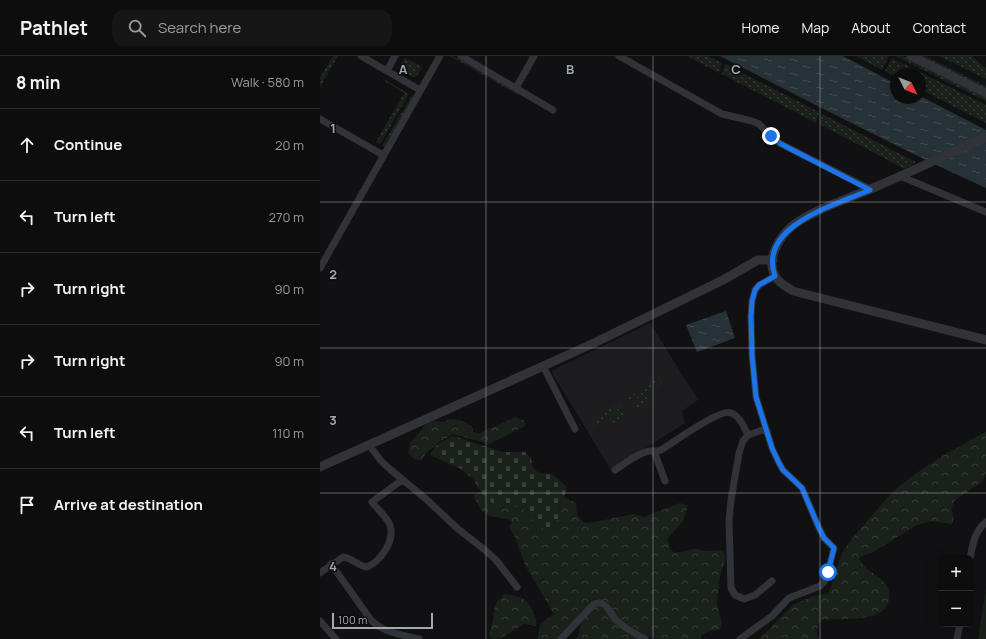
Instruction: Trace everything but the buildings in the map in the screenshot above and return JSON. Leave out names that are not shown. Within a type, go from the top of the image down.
[{"type":"street","points":[[361,56],[420,90]]},
{"type":"street","points":[[387,71],[395,56]]},
{"type":"street","points":[[320,268],[440,56]]},
{"type":"street","points":[[461,56],[553,110]]},
{"type":"street","points":[[516,88],[534,56]]},
{"type":"street","points":[[619,56],[722,114],[759,124],[781,144],[870,190]]},
{"type":"street","points":[[911,56],[986,93]]},
{"type":"street","points":[[320,119],[383,155]]},
{"type":"street","points":[[986,137],[870,190],[810,215],[782,235],[775,249],[772,260],[775,276],[793,291],[986,340]]},
{"type":"street","points":[[900,176],[986,212]]},
{"type":"street","points":[[320,467],[543,366],[703,290],[758,260],[772,260]]},
{"type":"street","points":[[740,639],[772,616],[789,598],[820,586],[824,582],[828,572],[834,548],[824,538],[802,488],[783,470],[779,463],[756,397],[752,355],[752,301],[755,290],[759,285],[775,276]]},
{"type":"street","points":[[543,366],[575,429]]},
{"type":"street","points":[[615,470],[636,456],[649,451],[661,450],[696,427],[727,412],[736,416],[748,435]]},
{"type":"street","points":[[766,429],[748,435],[743,441],[739,453],[729,521],[731,588],[735,595],[744,599],[755,595],[772,581]]},
{"type":"street","points":[[369,445],[381,461],[402,480],[426,499],[458,529],[486,550],[496,560],[517,587]]},
{"type":"street","points":[[654,451],[665,481]]},
{"type":"street","points":[[320,573],[343,557],[367,567],[381,557],[390,536],[390,527],[372,502],[402,480]]},
{"type":"street","points":[[970,555],[973,539],[986,522]]},
{"type":"street","points":[[331,564],[376,626],[394,634],[419,639]]},
{"type":"street","points":[[561,639],[592,606],[600,602],[606,606],[621,625],[645,639]]},
{"type":"street","points":[[320,621],[336,639]]},
{"type":"street","points":[[957,639],[959,627]]},
{"type":"shaded area","points":[[650,323],[698,400],[682,411],[685,423],[611,470],[551,371]]},
{"type":"green space","points":[[333,56],[338,56],[320,87],[320,78]]},
{"type":"green space","points":[[450,56],[453,56],[516,92],[518,95]]},
{"type":"green space","points":[[687,56],[709,56],[722,63],[719,73]]},
{"type":"green space","points":[[856,56],[889,56],[882,70]]},
{"type":"green space","points":[[895,56],[903,56],[986,97],[986,101],[926,71],[926,68],[919,68]]},
{"type":"green space","points":[[921,56],[925,56],[986,86],[986,88]]},
{"type":"green space","points":[[939,56],[972,56],[984,67],[986,67],[986,79]]},
{"type":"green space","points":[[405,58],[422,67],[416,77],[413,77],[400,69],[399,67]]},
{"type":"green space","points":[[892,58],[912,68],[890,68],[890,74],[885,71]]},
{"type":"green space","points":[[725,64],[819,112],[816,123],[722,74]]},
{"type":"green space","points":[[926,75],[986,105],[986,123],[926,92]]},
{"type":"green space","points":[[384,79],[409,94],[380,144],[376,142],[404,93],[383,80]]},
{"type":"green space","points":[[412,95],[413,97],[384,147],[382,146]]},
{"type":"green space","points":[[822,114],[916,162],[905,169],[819,124]]},
{"type":"green space","points":[[659,378],[662,383],[633,401],[631,399],[629,400],[628,398]]},
{"type":"green space","points":[[647,394],[650,400],[638,408],[634,403]]},
{"type":"green space","points":[[621,402],[623,404],[621,406],[622,408],[594,426],[591,422]]},
{"type":"green space","points":[[623,410],[626,415],[612,424],[609,419]]},
{"type":"green space","points":[[515,417],[525,421],[525,426],[489,444],[453,434],[435,445],[421,460],[414,459],[408,453],[410,443],[427,423],[435,421],[443,422],[451,419],[460,420],[472,426],[473,432],[479,434]]},
{"type":"green space","points":[[986,432],[986,472],[983,481],[955,500],[951,509],[954,517],[952,524],[932,521],[917,525],[873,552],[859,557],[863,565],[881,579],[889,590],[889,599],[886,607],[880,613],[861,618],[821,620],[817,630],[819,639],[759,639],[793,605],[811,597],[828,593],[833,582],[839,560],[846,546],[889,496],[910,478],[935,461]]},
{"type":"green space","points":[[453,436],[503,452],[525,452],[531,458],[532,466],[536,471],[552,474],[567,487],[560,504],[559,517],[549,533],[530,517],[526,510],[505,503],[493,503],[486,499],[473,479],[461,469],[430,455],[437,445]]},
{"type":"green space","points":[[481,491],[487,499],[492,502],[512,505],[526,510],[530,517],[549,533],[559,517],[560,504],[564,497],[576,503],[577,515],[584,523],[634,514],[644,517],[680,503],[688,506],[683,521],[668,538],[669,545],[671,550],[674,552],[695,549],[706,551],[723,551],[725,561],[720,576],[717,603],[722,624],[720,629],[706,633],[701,636],[701,639],[659,639],[650,637],[626,624],[618,618],[601,600],[596,599],[558,639],[538,639],[540,624],[554,614],[525,565],[515,537],[509,527],[512,521],[488,516],[481,510],[474,495]]},
{"type":"green space","points":[[986,588],[986,639],[978,639]]},
{"type":"green space","points":[[504,594],[521,598],[530,605],[535,616],[536,626],[524,624],[501,638],[493,639],[489,636],[495,605]]},
{"type":"green space","points":[[600,605],[639,639],[576,639],[580,626],[586,615]]},
{"type":"water","points":[[720,56],[843,56],[890,81],[890,104],[926,104],[926,99],[986,130],[986,188],[885,140]]},
{"type":"water","points":[[726,311],[735,338],[697,352],[686,325]]},
{"type":"route","points":[[771,136],[781,144],[870,190],[810,215],[787,230],[778,242],[772,260],[773,272],[775,276],[759,285],[755,290],[752,301],[752,355],[756,397],[772,448],[779,463],[783,470],[802,488],[807,496],[813,515],[824,538],[834,548],[828,572]]}]
